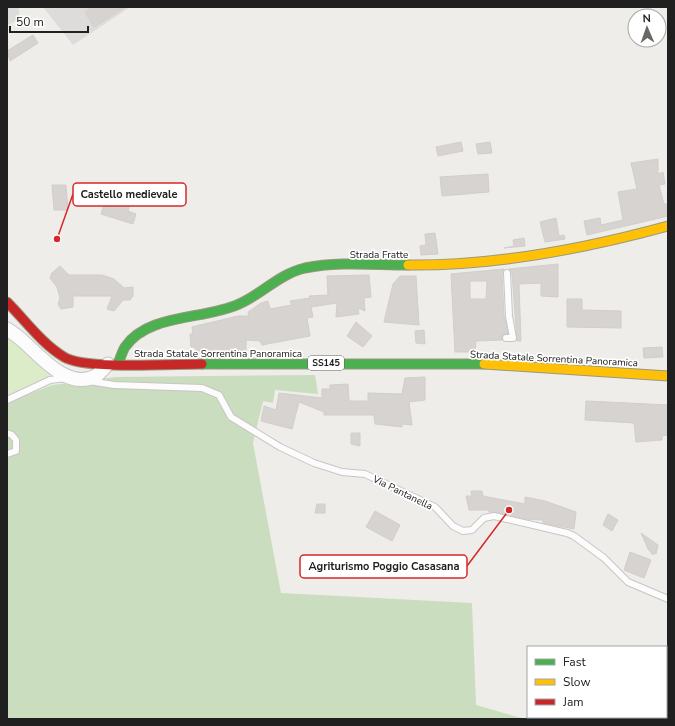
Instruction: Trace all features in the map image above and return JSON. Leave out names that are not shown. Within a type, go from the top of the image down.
[{"type":"main road","name":"Strada Fratte","points":[[113,364],[127,343],[142,332],[167,322],[199,313],[221,311],[239,304],[296,270],[337,265],[431,265],[492,261],[551,253],[628,237],[668,226]]},
{"type":"main road","name":"Strada Statale Sorrentina Panoramica","points":[[7,302],[52,349],[65,358],[84,364],[511,365],[668,376]]},
{"type":"street","points":[[7,329],[23,341],[54,371],[63,375],[82,379],[96,376],[113,364]]},
{"type":"lane","points":[[506,338],[513,338],[509,316],[507,273]]},
{"type":"lane","name":"Via Pantanella","points":[[7,400],[50,380],[61,378],[82,379],[114,385],[202,388],[219,395],[231,417],[280,447],[314,463],[342,472],[365,474],[435,507],[453,526],[463,531],[472,530],[484,518],[494,516],[567,533],[604,558],[628,582],[668,599]]},
{"type":"lane","points":[[7,433],[12,435],[16,445],[16,451],[7,454]]},
{"type":"shaded area","points":[[7,7],[19,7],[19,20],[7,25]]},
{"type":"shaded area","points":[[43,7],[130,7],[73,45]]},
{"type":"green space","points":[[7,332],[50,372],[50,375],[43,381],[7,396]]},
{"type":"green space","points":[[315,375],[318,394],[275,390],[273,403],[263,401],[253,443],[281,593],[472,603],[476,705],[525,719],[7,719],[7,403],[52,385],[116,377]]},
{"type":"building","points":[[93,7],[125,7],[94,27],[85,12]]},
{"type":"building","points":[[33,35],[38,43],[10,61],[7,51]]},
{"type":"building","points":[[461,142],[463,151],[438,156],[436,147]]},
{"type":"building","points":[[490,142],[492,153],[478,154],[476,144]]},
{"type":"building","points":[[658,159],[658,174],[663,172],[665,184],[659,185],[664,204],[668,204],[668,216],[587,235],[584,221],[600,218],[601,225],[623,220],[618,192],[637,189],[631,163]]},
{"type":"building","points":[[488,174],[489,192],[442,196],[440,177]]},
{"type":"building","points":[[52,185],[66,185],[68,210],[54,210]]},
{"type":"building","points":[[116,191],[132,196],[128,211],[136,214],[133,224],[101,214],[104,204],[111,207]]},
{"type":"building","points":[[556,218],[559,236],[564,235],[565,239],[545,242],[540,222]]},
{"type":"building","points":[[435,233],[438,254],[421,255],[420,246],[426,245],[425,234]]},
{"type":"building","points":[[524,238],[525,246],[504,248],[514,246],[513,240]]},
{"type":"building","points":[[558,264],[558,297],[541,296],[541,283],[519,284],[521,341],[517,341],[512,273],[509,269]]},
{"type":"building","points":[[60,266],[69,275],[102,275],[114,279],[124,288],[133,287],[133,296],[130,300],[123,300],[114,311],[107,309],[112,296],[73,296],[73,307],[61,309],[58,304],[60,298],[57,287],[50,278],[52,273]]},
{"type":"building","points":[[504,269],[502,273],[504,316],[508,334],[502,335],[502,340],[476,341],[475,352],[455,352],[451,274]],"holes":[[[470,281],[487,281],[486,299],[470,299]]]},
{"type":"building","points":[[369,275],[371,297],[364,298],[365,311],[358,308],[359,314],[336,317],[337,303],[311,307],[313,317],[307,318],[310,336],[262,345],[260,341],[246,340],[246,352],[196,351],[195,347],[191,347],[190,334],[193,334],[192,327],[238,316],[249,316],[248,312],[261,303],[268,301],[270,309],[292,305],[290,301],[310,298],[309,296],[328,295],[327,276]]},
{"type":"building","points":[[400,276],[416,276],[419,325],[384,322],[393,284]]},
{"type":"building","points":[[567,299],[582,299],[582,310],[621,311],[621,328],[567,327]]},
{"type":"building","points":[[356,322],[372,336],[363,347],[347,336]]},
{"type":"building","points":[[424,330],[425,344],[416,343],[415,331]]},
{"type":"building","points":[[662,347],[663,357],[644,358],[643,348]]},
{"type":"building","points":[[425,377],[425,400],[409,402],[412,425],[402,424],[402,427],[375,424],[374,415],[324,415],[324,412],[299,402],[292,429],[261,421],[264,406],[276,410],[279,393],[322,398],[322,389],[330,389],[330,385],[348,384],[349,401],[368,401],[368,393],[402,394],[405,378]]},
{"type":"building","points":[[586,401],[668,405],[668,435],[662,436],[662,440],[636,442],[634,423],[585,420]]},
{"type":"building","points":[[351,433],[360,433],[360,446],[351,444]]},
{"type":"building","points":[[471,491],[482,491],[483,496],[525,504],[525,497],[545,501],[576,512],[574,529],[543,523],[543,520],[525,519],[489,512],[489,510],[469,510],[466,496],[472,496]]},
{"type":"building","points":[[317,504],[325,504],[325,513],[315,513]]},
{"type":"building","points":[[375,511],[400,525],[392,541],[366,527]]},
{"type":"building","points":[[608,514],[618,520],[612,531],[603,525]]},
{"type":"building","points":[[641,533],[658,545],[656,554],[654,553],[653,555],[648,549]]},
{"type":"building","points":[[630,552],[651,560],[644,578],[624,570]]},
{"type":"traffic: fast","points":[[118,364],[125,347],[135,336],[148,328],[178,319],[210,313],[239,304],[279,279],[296,271],[305,268],[331,265],[408,265]]},
{"type":"traffic: fast","points":[[202,364],[484,364]]},
{"type":"traffic: slow","points":[[408,265],[441,265],[507,259],[572,249],[668,226]]},
{"type":"traffic: slow","points":[[484,364],[668,376]]},
{"type":"traffic: jam","points":[[7,302],[56,352],[75,361],[90,364],[109,365],[202,364]]},
{"type":"place","name":"Castello medievale","points":[[57,239]]},
{"type":"place","name":"Agriturismo Poggio Casasana","points":[[509,510]]}]
